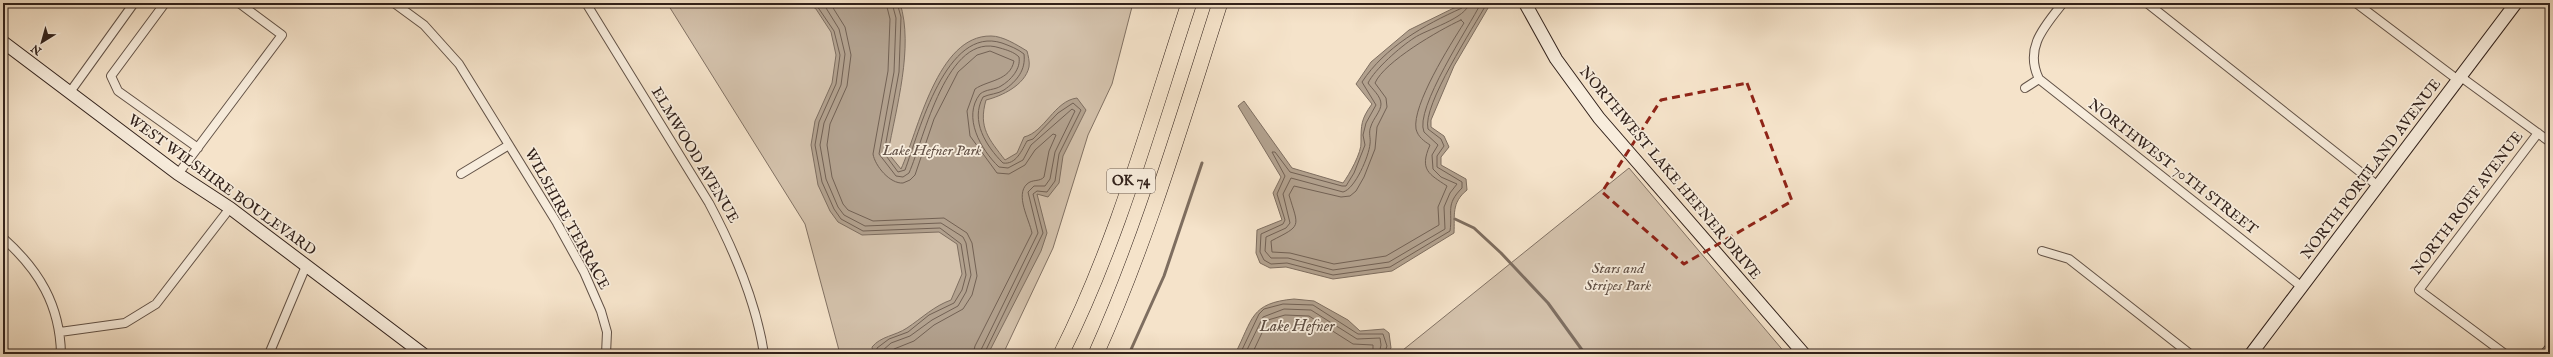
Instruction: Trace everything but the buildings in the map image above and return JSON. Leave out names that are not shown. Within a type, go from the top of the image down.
[{"type":"highway","name":"OK 74","points":[[1061,354],[1090,293],[1110,242],[1188,3]]},
{"type":"highway","name":"OK 74","points":[[1096,354],[1130,275],[1155,207],[1220,3]]},
{"type":"street","points":[[70,92],[134,3]]},
{"type":"street","points":[[164,3],[111,76],[118,91],[198,148]]},
{"type":"street","points":[[178,174],[282,35],[240,3]]},
{"type":"street","name":"WILSHIRE TERRACE","points":[[394,3],[424,25],[442,43],[459,64],[509,145],[584,272],[605,325],[606,354]]},
{"type":"street","name":"ELMWOOD AVENUE","points":[[586,3],[709,203],[723,229],[735,256],[757,320],[764,354]]},
{"type":"street","name":"NORTHWEST LAKE HEFNER DRIVE","points":[[1525,3],[1556,59],[1600,118],[1804,354]]},
{"type":"street","points":[[2025,88],[2039,79],[2033,62],[2033,52],[2043,29],[2063,3]]},
{"type":"street","points":[[2147,3],[2378,186]]},
{"type":"street","points":[[2356,3],[2460,79],[2550,142]]},
{"type":"street","name":"NORTH PORTLAND AVENUE","points":[[2251,354],[2516,3]]},
{"type":"street","name":"WEST WILSHIRE BOULEVARD","points":[[3,42],[178,174],[230,208],[423,354]]},
{"type":"street","name":"NORTHWEST 70TH STREET","points":[[2039,79],[2302,287]]},
{"type":"street","name":"NORTH ROFF AVENUE","points":[[2505,354],[2418,290],[2538,133]]},
{"type":"street","name":"WILSHIRE TERRACE","points":[[461,174],[509,145]]},
{"type":"street","points":[[60,332],[125,323],[156,304],[230,208]]},
{"type":"street","points":[[3,238],[24,257],[49,295],[60,332],[61,354]]},
{"type":"street","points":[[2042,251],[2069,259],[2190,354]]},
{"type":"street","points":[[269,354],[306,266]]},
{"type":"street","points":[[2544,354],[2550,347]]},
{"type":"highlighted area","points":[[1747,83],[1792,201],[1684,264],[1602,192],[1661,100]]},
{"type":"green space","name":"Lake Hefner Park","points":[[667,3],[1133,3],[1112,84],[1088,135],[1053,248],[1003,354],[840,354],[805,224]]},
{"type":"green space","name":"Stars and Stripes Park","points":[[1629,168],[1786,354],[1398,354]]},
{"type":"water","points":[[808,3],[900,3],[904,20],[904,58],[899,97],[888,153],[901,169],[932,88],[943,68],[957,51],[972,40],[996,36],[1010,41],[1027,51],[1029,67],[1023,79],[1006,93],[986,100],[983,118],[986,133],[1005,160],[1017,153],[1024,137],[1038,129],[1056,110],[1069,100],[1077,98],[1086,110],[1063,156],[1059,183],[1048,197],[1037,194],[1047,233],[1041,251],[988,354],[873,354],[872,347],[876,343],[902,331],[934,309],[951,300],[962,274],[957,244],[939,232],[862,235],[838,222],[830,211],[818,185],[811,145],[815,121],[832,83],[836,55],[831,32],[816,9]]},
{"type":"water","points":[[1464,3],[1491,3],[1454,66],[1431,120],[1431,127],[1444,136],[1449,147],[1441,157],[1441,165],[1466,179],[1467,190],[1458,200],[1456,205],[1454,215],[1454,233],[1392,271],[1333,279],[1286,267],[1270,268],[1260,263],[1256,253],[1257,230],[1282,220],[1273,193],[1281,177],[1238,106],[1244,101],[1292,168],[1343,183],[1352,169],[1359,152],[1361,146],[1362,122],[1372,104],[1356,84],[1371,62],[1409,30]]},
{"type":"water","name":"Lake Hefner","points":[[1294,299],[1314,301],[1348,320],[1360,331],[1384,329],[1389,333],[1391,348],[1387,354],[1235,354],[1250,322],[1261,309],[1269,304]]},
{"type":"waterway","points":[[1129,354],[1164,276],[1202,163]]},
{"type":"waterway","points":[[1455,219],[1474,228],[1501,253],[1548,303],[1585,354]]}]
